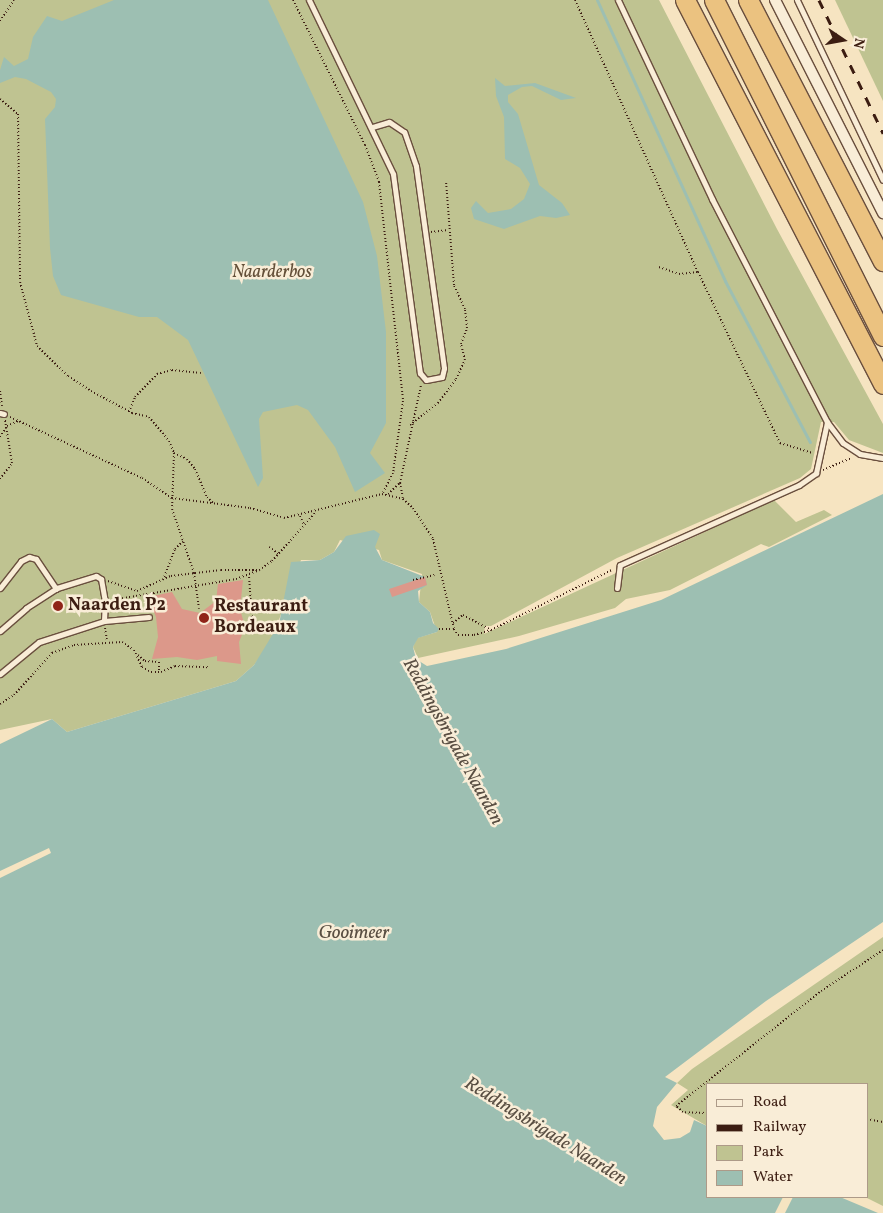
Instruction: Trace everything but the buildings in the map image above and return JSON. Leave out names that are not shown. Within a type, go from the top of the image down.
[{"type":"highway","points":[[685,0],[883,384]]},
{"type":"highway","points":[[714,0],[883,336]]},
{"type":"highway","points":[[748,0],[883,261]]},
{"type":"street","points":[[775,0],[883,213]]},
{"type":"lane","points":[[309,0],[373,127],[393,174],[420,373],[426,380],[442,377],[444,368],[427,232],[416,166],[404,132],[389,122],[373,127]]},
{"type":"lane","points":[[618,0],[712,198],[827,422],[843,443],[860,454],[883,458]]},
{"type":"lane","points":[[797,0],[883,180]]},
{"type":"lane","points":[[617,588],[620,565],[800,485],[816,474],[827,422]]},
{"type":"lane","points":[[0,588],[21,561],[29,557],[36,560],[56,589]]},
{"type":"lane","points":[[0,631],[26,608],[56,589],[76,580],[96,576],[100,579],[105,602],[104,621]]},
{"type":"lane","points":[[0,674],[39,642],[104,621],[149,617]]},
{"type":"path","points":[[0,21],[14,0]]},
{"type":"path","points":[[292,0],[365,145],[379,182],[403,401],[394,473],[382,494]]},
{"type":"path","points":[[575,0],[698,272],[780,443],[820,456]]},
{"type":"path","points":[[0,99],[18,114],[20,282],[37,346],[68,376],[130,412],[149,417],[158,425],[174,453],[172,509],[194,573],[199,609]]},
{"type":"path","points":[[410,425],[438,403],[456,379],[465,360],[461,344],[467,328],[465,310],[454,285],[448,230],[446,182]]},
{"type":"path","points":[[427,232],[448,230]]},
{"type":"path","points":[[659,267],[679,274],[698,272]]},
{"type":"path","points":[[130,412],[135,397],[157,374],[172,370],[201,373]]},
{"type":"path","points":[[403,499],[400,483],[410,425],[418,388],[426,380]]},
{"type":"path","points":[[0,391],[2,413],[7,426],[12,463],[0,479]]},
{"type":"path","points":[[2,413],[142,478],[172,498],[216,506],[250,508],[274,517],[300,516],[382,494],[403,499],[413,508],[433,539],[454,629],[458,635],[491,630],[620,565]]},
{"type":"path","points":[[0,437],[7,426],[18,421]]},
{"type":"path","points":[[174,453],[186,459],[195,469],[207,497],[216,506]]},
{"type":"path","points":[[816,474],[860,454]]},
{"type":"path","points":[[388,494],[400,483]]},
{"type":"path","points":[[105,602],[249,576],[279,554],[316,512]]},
{"type":"path","points":[[300,516],[304,525]]},
{"type":"path","points":[[163,580],[171,557],[183,541]]},
{"type":"path","points":[[269,547],[279,554]]},
{"type":"path","points":[[100,579],[137,590],[163,580],[194,573],[259,570]]},
{"type":"path","points":[[413,580],[434,574]]},
{"type":"path","points":[[249,576],[252,620],[249,624]]},
{"type":"path","points":[[454,623],[463,615],[491,630]]},
{"type":"path","points":[[104,621],[107,641]]},
{"type":"path","points":[[439,629],[454,629]]},
{"type":"path","points":[[0,704],[14,694],[52,653],[74,645],[107,641],[124,643],[145,661],[159,662],[159,672]]},
{"type":"path","points":[[136,653],[142,667],[159,672],[175,666],[209,668]]},
{"type":"path","points":[[706,1113],[683,1112],[676,1106],[821,991],[883,950]]},
{"type":"path","points":[[868,1119],[883,1122]]},
{"type":"green space","name":"Naarderbos","points":[[0,0],[659,0],[777,229],[883,424],[883,453],[849,440],[834,422],[821,422],[811,469],[800,478],[617,558],[491,626],[485,626],[484,634],[774,500],[796,522],[824,510],[832,515],[769,547],[761,544],[670,590],[626,599],[615,608],[519,636],[418,658],[413,647],[417,638],[437,632],[430,612],[419,602],[422,574],[382,560],[379,550],[340,540],[334,552],[320,560],[301,560],[270,644],[254,665],[236,681],[67,732],[52,719],[0,730]]},
{"type":"green space","points":[[835,0],[883,0],[883,101]]},
{"type":"green space","points":[[883,937],[883,1206],[867,1198],[868,1083],[706,1083],[706,1125],[671,1105],[688,1090],[677,1083],[692,1069]]},
{"type":"water","points":[[114,0],[268,0],[363,202],[377,256],[386,332],[386,423],[370,453],[385,473],[355,492],[335,447],[308,410],[297,405],[263,412],[259,419],[263,478],[258,487],[188,340],[157,317],[139,317],[61,295],[53,276],[50,248],[45,119],[55,107],[56,99],[51,92],[26,79],[15,77],[0,83],[0,70],[4,57],[14,66],[28,59],[33,37],[47,16],[62,21]]},
{"type":"water","points":[[495,78],[505,86],[535,83],[576,98],[561,100],[532,86],[522,87],[508,95],[508,102],[518,114],[539,185],[562,203],[570,215],[556,218],[540,216],[504,229],[474,219],[471,208],[476,201],[488,213],[511,209],[524,199],[530,184],[520,168],[505,159],[504,117],[496,96]]},
{"type":"water","name":"Gooimeer","points":[[883,494],[883,922],[766,1001],[665,1077],[677,1083],[657,1107],[653,1126],[664,1140],[680,1138],[690,1132],[694,1120],[706,1126],[706,1198],[782,1198],[775,1213],[0,1213],[0,744],[52,719],[67,732],[236,681],[254,665],[279,624],[291,562],[320,560],[334,552],[346,536],[374,530],[380,534],[375,547],[382,560],[425,577],[427,585],[418,591],[419,602],[430,612],[433,623],[439,629],[437,632],[418,638],[413,647],[416,659],[427,666],[506,649],[661,600]]},
{"type":"water","points":[[792,1198],[842,1198],[878,1213],[785,1213]]},
{"type":"pier","points":[[49,848],[51,853],[0,878],[0,871]]},
{"type":"waterway","points":[[597,0],[725,281],[810,442]]},
{"type":"railway","points":[[819,0],[883,133]]},
{"type":"place","name":"Naarden P2","points":[[58,606]]},
{"type":"place","name":"Restaurant Bordeaux","points":[[204,618]]},
{"type":"water label","name":"Reddingsbrigade Naarden","points":[[452,742]]},
{"type":"water label","name":"Reddingsbrigade Naarden","points":[[545,1132]]}]
